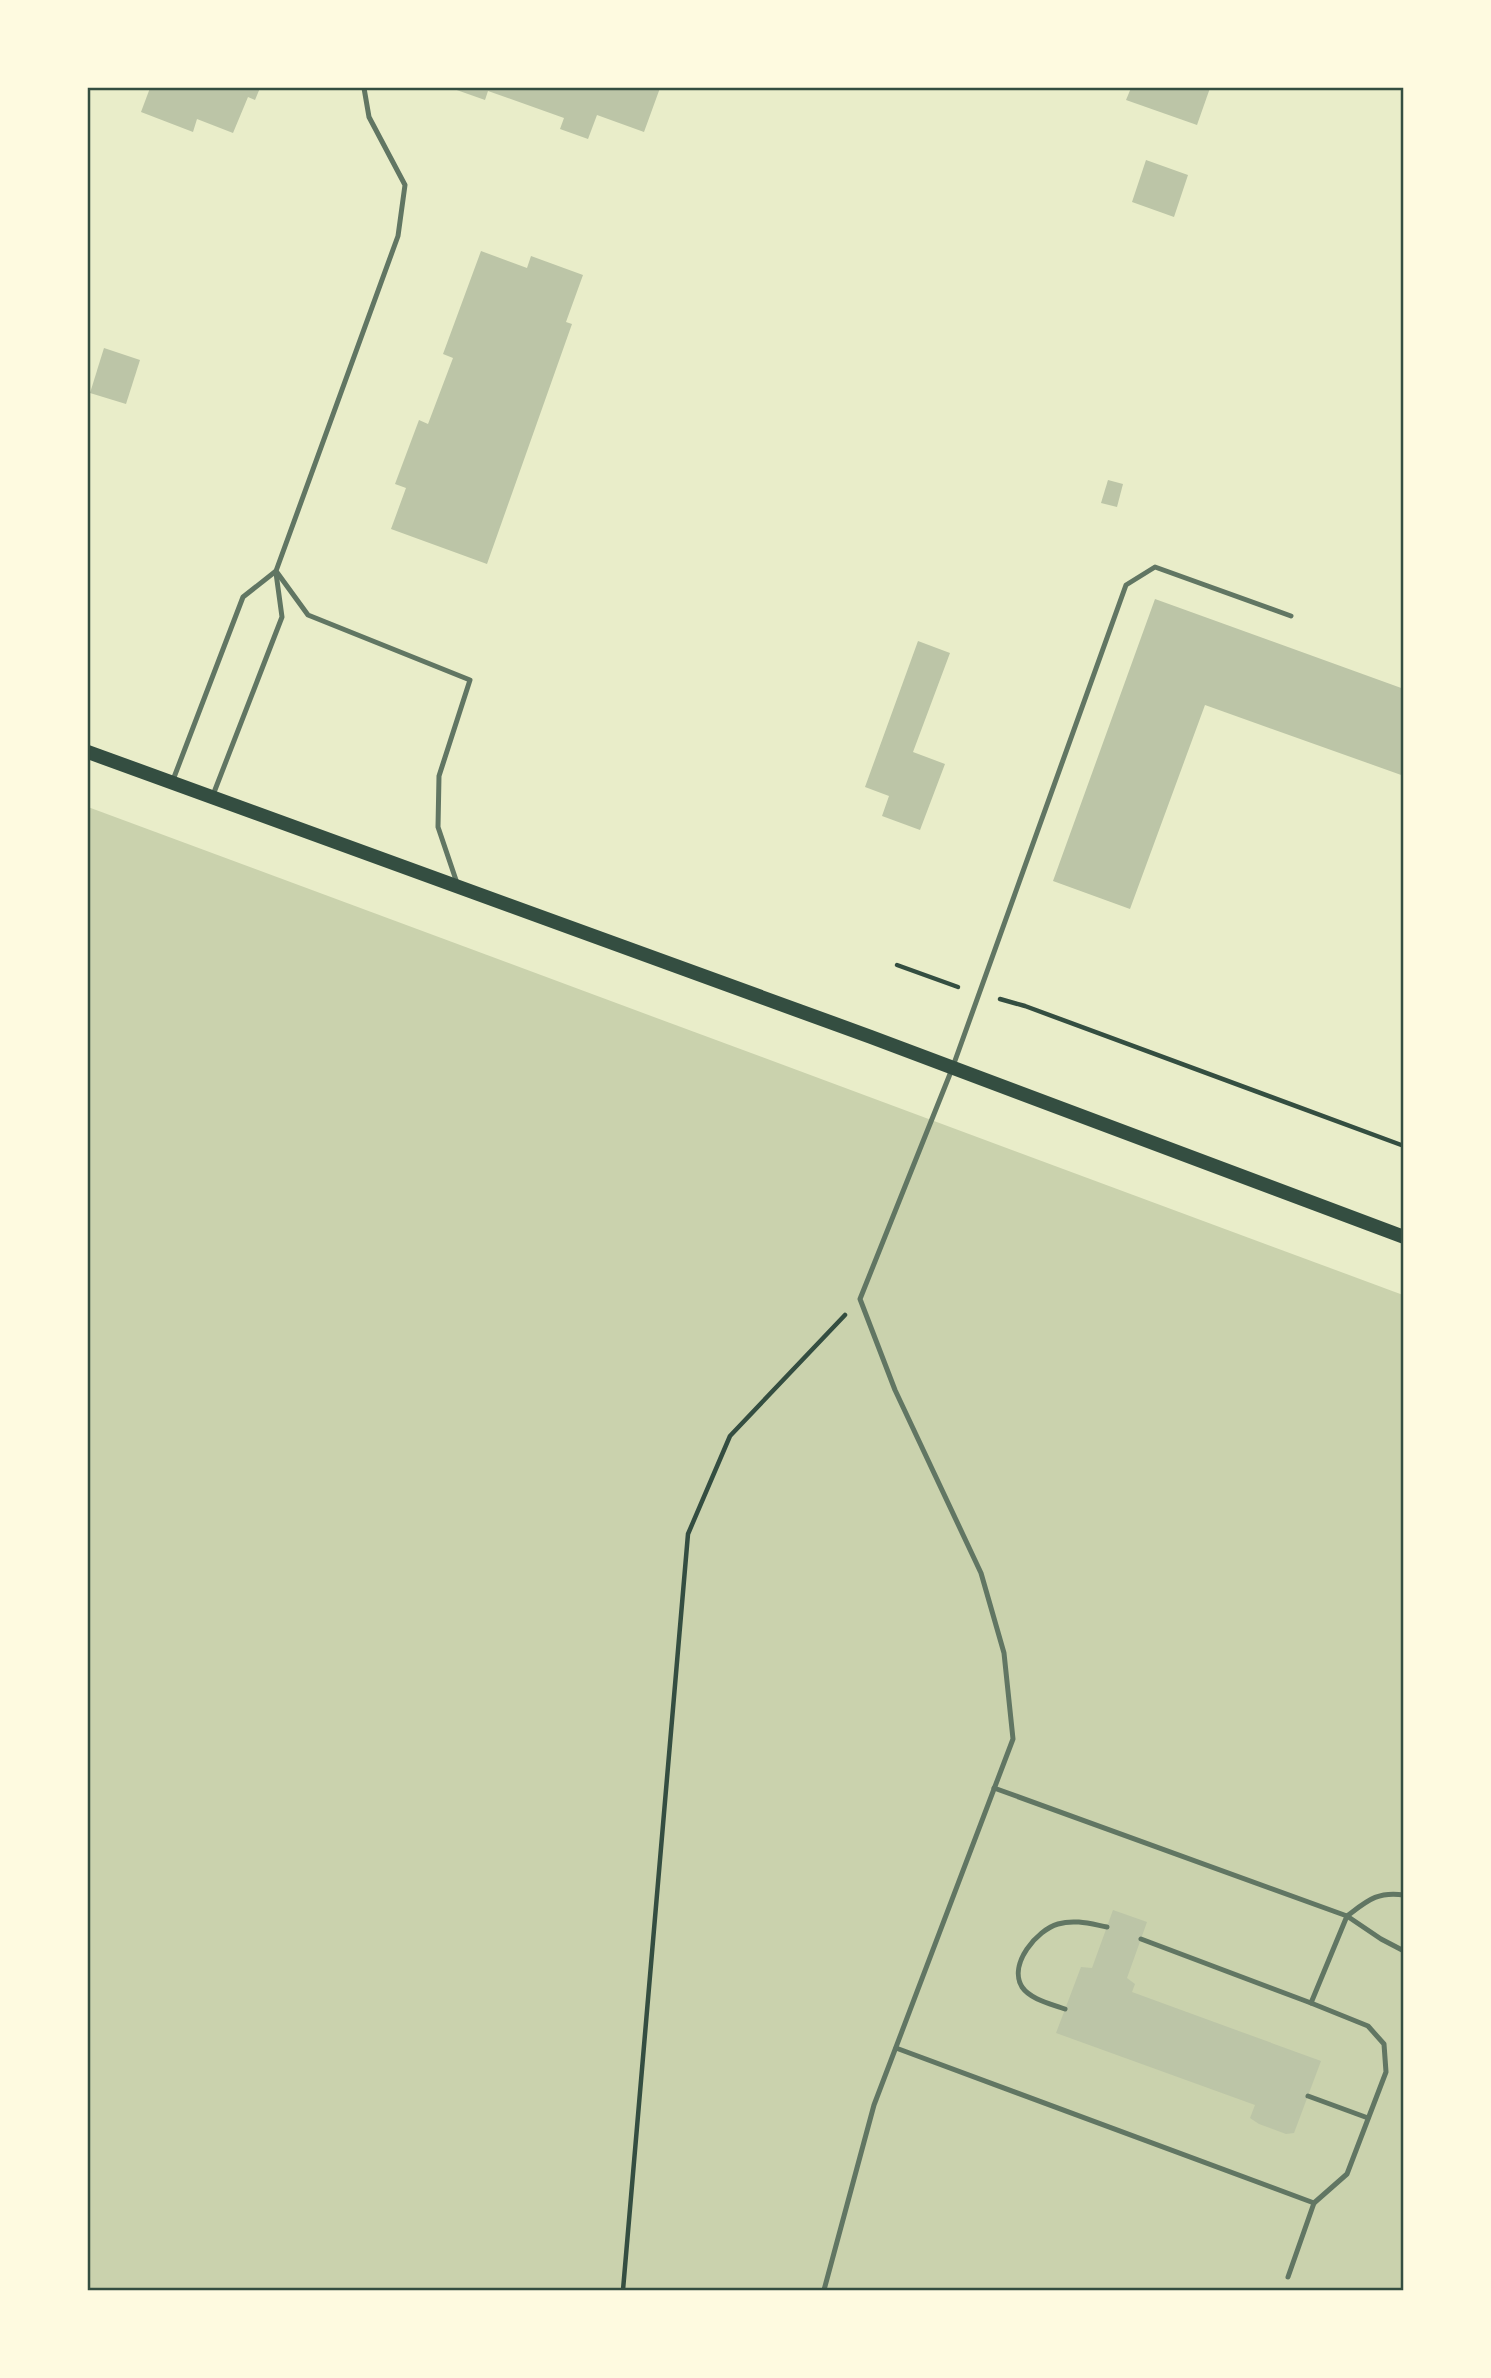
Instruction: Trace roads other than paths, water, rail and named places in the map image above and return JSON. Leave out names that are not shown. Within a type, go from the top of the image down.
[{"type":"main road","points":[[88,752],[871,1037],[1404,1237]]},
{"type":"lane","points":[[212,797],[282,617],[276,571],[398,236],[405,185],[369,117],[364,88]]},
{"type":"lane","points":[[824,2291],[874,2105],[1013,1739],[1004,1653],[981,1573],[895,1390],[860,1299],[952,1069],[1126,585],[1155,567],[1291,616]]},
{"type":"lane","points":[[172,783],[243,597],[276,571]]},
{"type":"lane","points":[[276,571],[308,615],[471,680],[439,776],[438,827],[458,885]]},
{"type":"lane","points":[[994,1788],[1347,1916],[1404,1951]]},
{"type":"lane","points":[[1311,2003],[1347,1916],[1371,1897],[1393,1893],[1404,1895]]},
{"type":"lane","points":[[1065,2009],[1030,1995],[1021,1986],[1019,1968],[1025,1950],[1040,1933],[1058,1924],[1080,1921],[1107,1927]]},
{"type":"lane","points":[[1141,1939],[1368,2026],[1384,2044],[1386,2072],[1347,2174],[1314,2203],[1288,2277]]},
{"type":"lane","points":[[895,2048],[1314,2203]]},
{"type":"lane","points":[[1308,2096],[1368,2118]]}]
